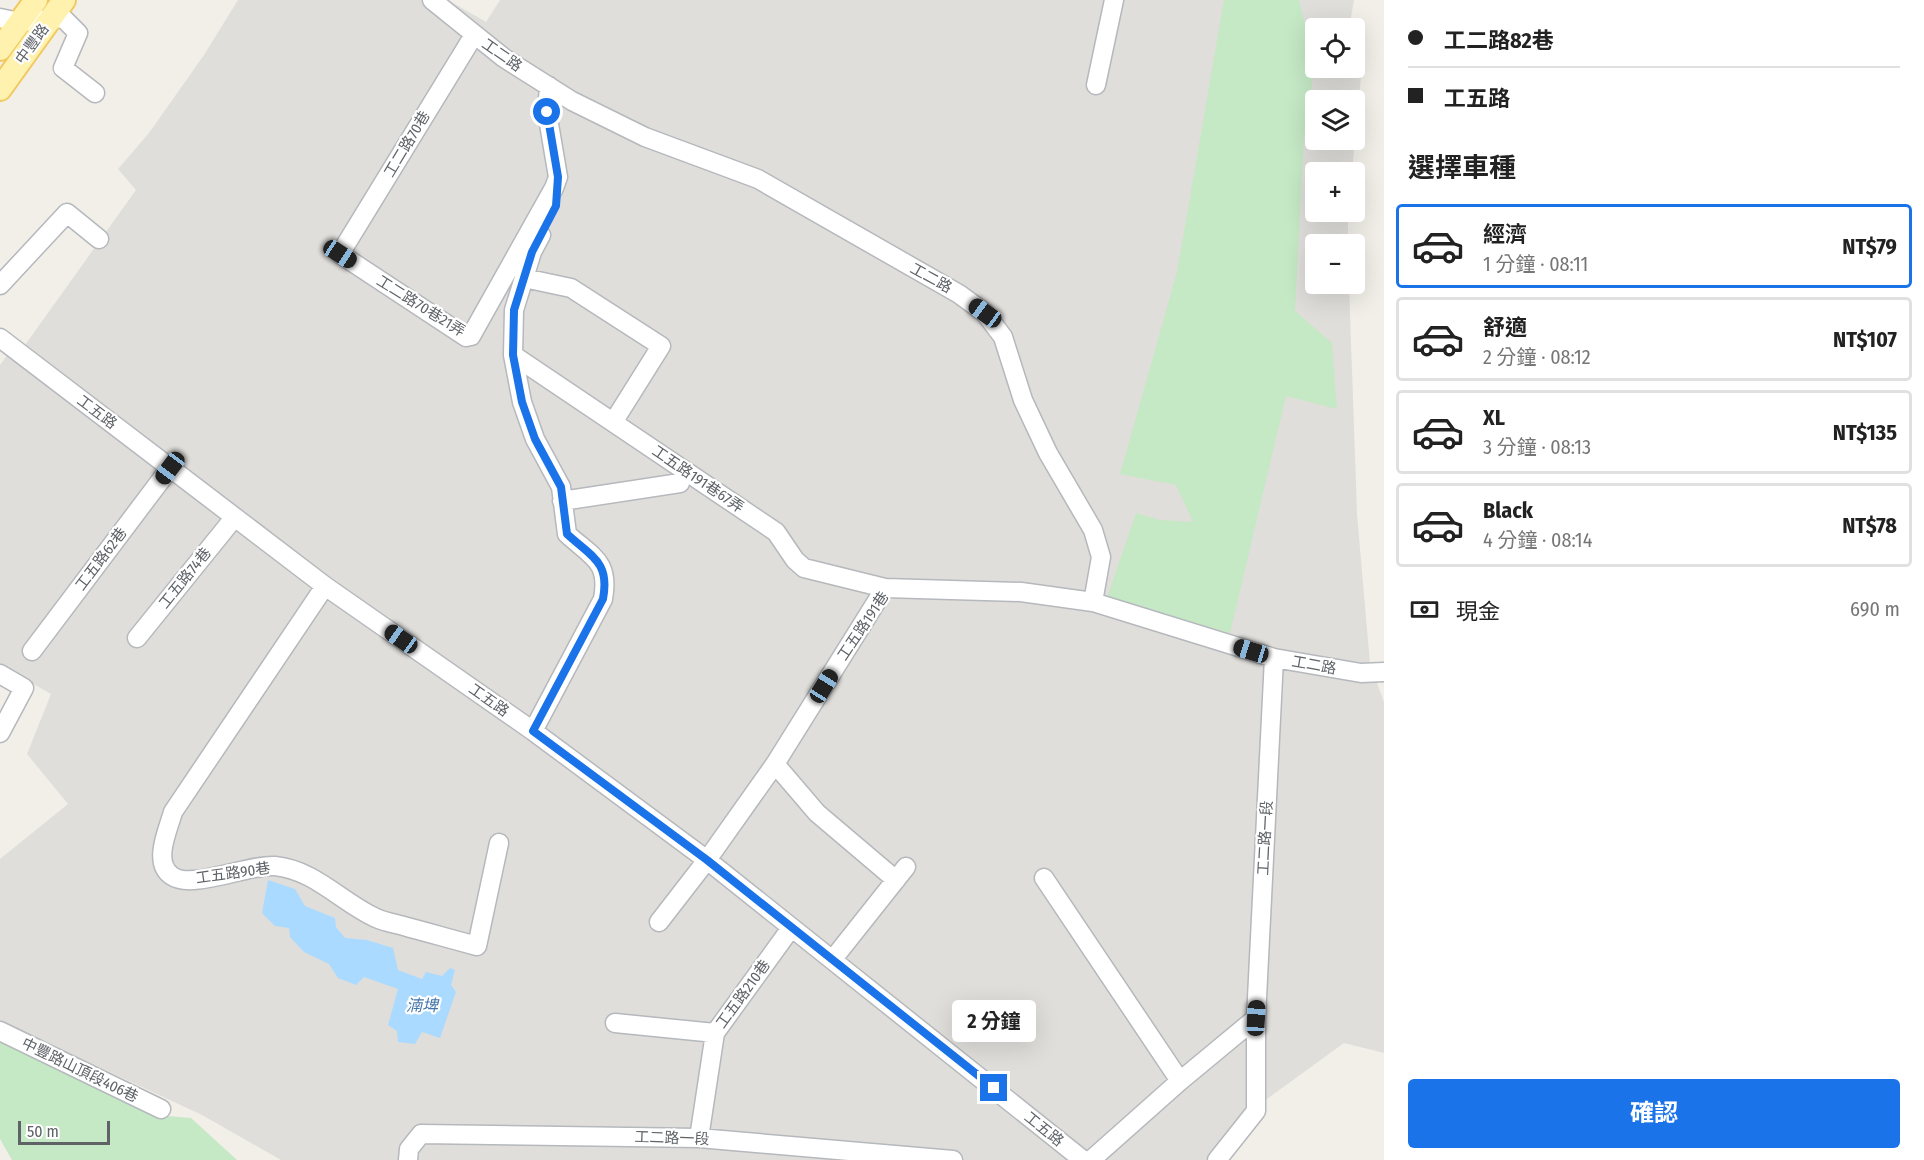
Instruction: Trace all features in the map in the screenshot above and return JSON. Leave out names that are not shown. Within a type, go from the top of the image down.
[{"type":"main road","name":"中豐路","points":[[0,49],[10,20],[36,0]]},
{"type":"main road","name":"中豐路","points":[[0,89],[64,0]]},
{"type":"street","name":"工二路","points":[[432,0],[504,58],[572,101],[645,137],[758,179],[959,294],[985,313],[1003,337],[1023,400],[1048,453],[1093,530],[1101,557],[1093,602],[1274,657],[1361,673],[1384,672]]},
{"type":"street","points":[[1096,85],[1114,0]]},
{"type":"street","points":[[10,20],[63,18],[78,33],[63,68],[95,93]]},
{"type":"street","name":"工二路70巷","points":[[340,254],[474,35]]},
{"type":"street","points":[[533,731],[603,599],[606,583],[603,567],[567,534],[561,487],[535,439],[522,402],[513,355],[514,310],[532,252],[556,206],[558,177],[547,112],[549,86]]},
{"type":"street","name":"工二路70巷21弄","points":[[340,254],[466,337],[471,336],[558,177]]},
{"type":"street","points":[[0,285],[67,213],[99,239]]},
{"type":"street","points":[[524,278],[571,288],[661,346],[614,421]]},
{"type":"street","name":"工五路","points":[[0,338],[325,586],[533,731],[707,860],[1083,1160]]},
{"type":"street","name":"工五路191巷67弄","points":[[513,355],[776,532],[795,560],[804,568],[885,588]]},
{"type":"street","name":"工五路62巷","points":[[32,651],[170,468]]},
{"type":"street","points":[[562,501],[680,483]]},
{"type":"street","name":"工五路74巷","points":[[137,638],[234,518]]},
{"type":"street","name":"工五路90巷","points":[[325,586],[173,812],[161,850],[170,875],[178,879],[204,879],[256,866],[275,866],[300,871],[376,918],[477,946],[500,843]]},
{"type":"street","name":"工五路191巷","points":[[659,922],[707,860],[775,764],[885,588],[1021,592],[1093,602]]},
{"type":"street","name":"工二路一段","points":[[1217,1160],[1256,1111],[1256,1018],[1274,657]]},
{"type":"street","points":[[0,674],[24,688],[0,733]]},
{"type":"street","points":[[775,764],[817,813],[901,874],[833,959]]},
{"type":"street","points":[[1044,878],[1180,1081]]},
{"type":"street","name":"工五路210巷","points":[[699,1138],[715,1033],[791,928]]},
{"type":"street","points":[[1091,1160],[1180,1081],[1256,1018]]},
{"type":"street","points":[[615,1023],[715,1033]]},
{"type":"street","name":"中豐路山頂段406巷","points":[[0,1031],[161,1109]]},
{"type":"street","name":"工二路一段","points":[[408,1160],[409,1149],[421,1134],[699,1138],[953,1160]]},
{"type":"shaded area","points":[[238,0],[448,0],[486,22],[500,0],[1354,0],[1351,18],[1305,18],[1305,78],[1361,78],[1360,90],[1305,90],[1305,150],[1354,150],[1353,162],[1305,162],[1305,222],[1348,222],[1348,234],[1305,234],[1305,294],[1349,294],[1357,514],[1370,664],[1384,702],[1384,1053],[1344,1043],[1238,1120],[1206,1160],[281,1160],[202,1115],[0,1021],[0,859],[68,804],[27,754],[51,694],[0,665],[0,365],[8,354],[15,359],[136,190],[118,169],[149,133],[204,55]]},
{"type":"green space","points":[[1224,0],[1299,0],[1305,24],[1305,78],[1313,78],[1311,90],[1305,90],[1305,131],[1295,311],[1332,343],[1337,409],[1286,396],[1230,633],[1107,598],[1136,513],[1160,520],[1193,522],[1176,485],[1120,474],[1177,272]]},
{"type":"green space","points":[[0,1036],[167,1116],[191,1118],[237,1160],[12,1160],[0,1139]]},
{"type":"water","name":"湳埤","points":[[268,880],[295,889],[305,906],[335,918],[336,927],[345,938],[367,940],[393,948],[398,970],[422,979],[426,972],[442,976],[450,968],[455,970],[451,985],[456,992],[440,1038],[422,1032],[415,1044],[398,1042],[397,1031],[388,1025],[398,989],[364,977],[356,985],[338,978],[329,964],[304,952],[290,937],[289,928],[275,926],[262,913]]},
{"type":"route","points":[[547,112],[558,177],[556,206],[532,252],[514,310],[513,355],[522,402],[535,439],[561,487],[567,534],[603,567],[606,583],[603,599],[533,731],[707,860],[994,1088]]}]
